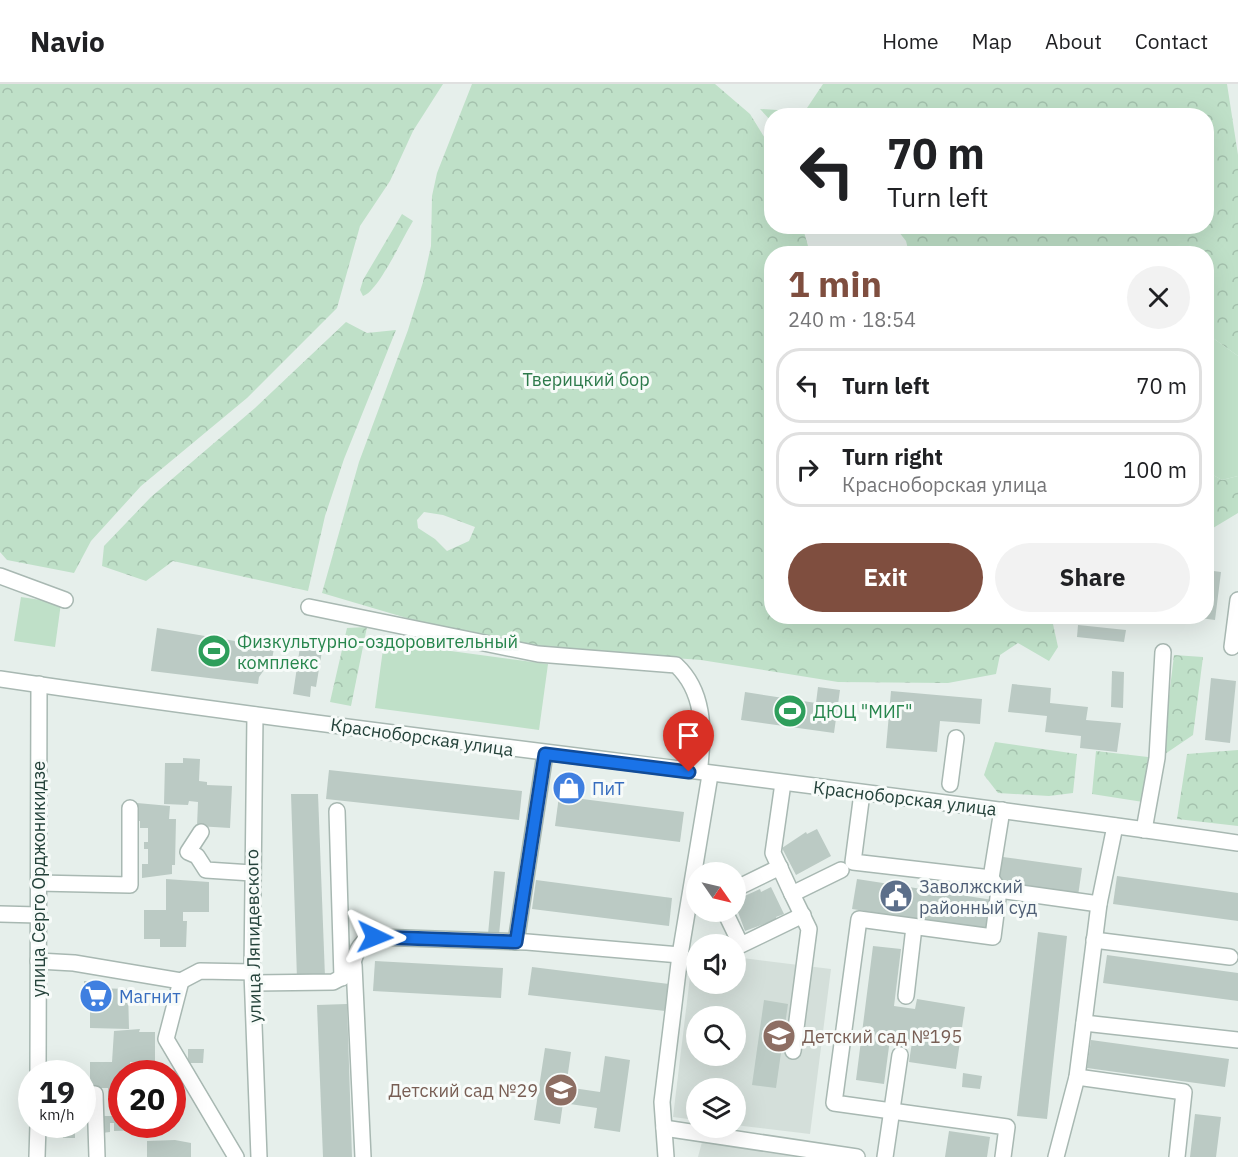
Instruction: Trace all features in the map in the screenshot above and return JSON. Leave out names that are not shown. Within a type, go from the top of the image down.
[{"type":"street","points":[[0,576],[65,600]]},
{"type":"street","points":[[1232,647],[1238,600]]},
{"type":"street","points":[[309,607],[538,654],[676,665],[689,677],[696,693],[701,718],[700,765],[696,768],[633,760],[624,764]]},
{"type":"street","points":[[1144,830],[1157,758],[1163,652]]},
{"type":"street","name":"Красноборская улица","points":[[0,679],[545,754],[1002,810],[1238,843]]},
{"type":"street","name":"улица Серго Орджоникидзе","points":[[38,1060],[39,684]]},
{"type":"street","name":"улица Ляпидевского","points":[[255,715],[252,978],[259,1157]]},
{"type":"street","points":[[950,784],[956,738]]},
{"type":"street","points":[[516,942],[545,754]]},
{"type":"street","points":[[666,1157],[662,1102],[680,955],[710,775]]},
{"type":"street","points":[[783,783],[773,853],[809,929],[792,1051]]},
{"type":"street","points":[[838,888],[847,866],[862,793]]},
{"type":"street","points":[[38,883],[130,885],[129,808]]},
{"type":"street","points":[[1002,810],[993,938],[859,919],[834,1102],[1006,1127],[1003,1157]]},
{"type":"street","points":[[337,811],[342,978]]},
{"type":"street","points":[[1056,1157],[1077,1077],[1099,904],[1115,826]]},
{"type":"street","points":[[201,832],[188,852],[197,856],[206,870],[252,873]]},
{"type":"street","points":[[792,894],[847,866],[995,884],[1099,904]]},
{"type":"street","points":[[746,884],[780,867]]},
{"type":"street","points":[[0,914],[38,915]]},
{"type":"street","points":[[730,922],[741,945],[803,915]]},
{"type":"street","points":[[906,996],[914,927]]},
{"type":"street","points":[[363,1157],[354,965],[361,945],[375,937],[516,942],[680,955]]},
{"type":"street","points":[[1095,940],[1230,957]]},
{"type":"street","points":[[38,961],[74,963],[181,981],[200,971],[252,978],[333,982],[342,978],[354,965]]},
{"type":"street","points":[[181,981],[166,1040],[236,1157]]},
{"type":"street","points":[[1084,1023],[1238,1040]]},
{"type":"street","points":[[885,1157],[900,1055]]},
{"type":"street","points":[[1077,1077],[1184,1092],[1178,1157]]},
{"type":"street","points":[[96,1126],[97,1157]]},
{"type":"street","points":[[664,1128],[857,1157]]},
{"type":"street","points":[[38,1138],[38,1157]]},
{"type":"shaded area","name":"Детский сад №195","points":[[746,958],[831,969],[810,1134],[746,1126],[746,1078],[686,1078],[686,1119],[673,1117],[686,1010],[686,1066],[746,1066],[746,1006],[686,1006],[688,994],[746,994]]},
{"type":"shaded area","points":[[703,1138],[842,1157],[698,1157]]},
{"type":"green space","points":[[0,84],[443,84],[413,131],[390,181],[360,226],[337,308],[247,398],[141,486],[91,541],[74,573],[7,560],[0,552]]},
{"type":"green space","name":"Тверицкий бор","points":[[472,84],[715,84],[750,114],[764,137],[764,234],[805,234],[808,246],[764,246],[764,624],[1053,624],[1058,647],[1049,661],[1018,643],[1000,655],[996,674],[948,683],[838,682],[701,660],[498,645],[322,593],[359,462],[408,330],[423,282],[431,246],[432,196],[437,173]],"holes":[[[424,512],[443,515],[475,527],[469,541],[447,551],[435,539],[418,528],[417,520]]]},
{"type":"green space","points":[[823,84],[1227,84],[1238,155],[1238,356],[1214,339],[1214,246],[907,246],[900,234],[1214,234],[1214,108],[807,108]]},
{"type":"green space","points":[[402,214],[413,221],[383,275],[376,285],[363,296],[360,290],[363,280]]},
{"type":"green space","points":[[346,322],[367,333],[396,330],[344,459],[325,516],[308,591],[173,561],[146,581],[102,566],[104,546],[151,497],[255,408]]},
{"type":"green space","points":[[1214,339],[1238,356],[1238,476],[1222,480],[1214,476]]},
{"type":"green space","points":[[1214,476],[1222,480],[1238,476],[1238,513],[1214,527]]},
{"type":"green space","points":[[21,597],[61,603],[55,647],[14,641]]},
{"type":"green space","points":[[367,627],[351,706],[330,702],[347,628]]},
{"type":"green space","points":[[384,642],[548,664],[539,730],[375,708]]},
{"type":"green space","points":[[1174,655],[1203,657],[1193,735],[1162,756]]},
{"type":"green space","points":[[995,742],[1077,754],[1073,793],[1049,796],[998,793],[984,775]]},
{"type":"green space","points":[[1238,750],[1238,826],[1177,819],[1187,754]]},
{"type":"green space","points":[[1096,751],[1148,757],[1143,802],[1092,794]]},
{"type":"building","points":[[1214,571],[1221,572],[1214,620]]},
{"type":"building","points":[[1078,625],[1126,630],[1124,642],[1077,637]]},
{"type":"building","name":"Физкультурно-оздоровительный комплекс","points":[[157,628],[247,643],[275,643],[272,659],[259,677],[258,684],[151,671]]},
{"type":"building","points":[[300,647],[322,651],[316,687],[311,686],[310,697],[293,694]]},
{"type":"building","points":[[1112,671],[1124,672],[1123,708],[1111,707]]},
{"type":"building","points":[[1211,678],[1236,681],[1230,743],[1205,740]]},
{"type":"building","points":[[1012,684],[1051,688],[1050,703],[1088,707],[1086,720],[1121,723],[1117,752],[1080,748],[1081,736],[1045,732],[1047,716],[1008,712]]},
{"type":"building","name":"ДЮЦ \"МИГ\"","points":[[818,687],[840,690],[834,733],[741,720],[745,692],[816,703]]},
{"type":"building","points":[[891,691],[982,699],[980,724],[940,721],[937,752],[886,748]]},
{"type":"building","points":[[183,758],[200,759],[199,781],[207,782],[207,785],[232,786],[230,828],[197,826],[198,802],[189,801],[188,805],[164,804],[165,763],[183,763]]},
{"type":"building","points":[[329,770],[522,791],[519,820],[326,799]]},
{"type":"building","points":[[291,794],[318,794],[325,977],[297,979]]},
{"type":"building","points":[[559,796],[684,812],[680,842],[555,826]]},
{"type":"building","points":[[137,803],[170,806],[169,819],[176,819],[175,865],[172,865],[172,874],[142,878],[142,864],[148,864],[148,849],[144,849],[144,842],[148,842],[148,828],[140,828],[140,821],[135,821],[133,807]]},
{"type":"building","points":[[817,829],[831,856],[796,875],[782,848],[806,832],[807,834]]},
{"type":"building","points":[[1003,857],[1082,868],[1078,896],[998,884]]},
{"type":"building","points":[[494,871],[505,872],[499,935],[488,934]]},
{"type":"building","points":[[1117,876],[1238,893],[1238,921],[1113,904]]},
{"type":"building","points":[[166,879],[209,882],[209,912],[183,912],[183,921],[187,921],[186,947],[160,947],[160,939],[144,939],[144,910],[166,910]]},
{"type":"building","points":[[857,879],[993,900],[989,930],[852,909]]},
{"type":"building","points":[[536,880],[672,898],[669,926],[532,909]]},
{"type":"building","points":[[771,887],[784,914],[745,931],[742,922],[746,922],[746,895],[760,889],[761,892]]},
{"type":"building","points":[[1038,932],[1067,936],[1047,1119],[1017,1116]]},
{"type":"building","points":[[873,946],[901,949],[894,1006],[915,1009],[917,999],[965,1007],[956,1069],[909,1062],[912,1042],[890,1039],[884,1084],[856,1080]]},
{"type":"building","points":[[1107,955],[1238,973],[1238,1001],[1103,983]]},
{"type":"building","points":[[375,961],[503,968],[501,998],[373,991]]},
{"type":"building","points":[[532,967],[669,984],[665,1011],[528,995]]},
{"type":"building","points":[[84,981],[95,981],[95,988],[128,989],[129,1029],[90,1028],[90,993],[84,993]]},
{"type":"building","points":[[764,1000],[788,1004],[776,1088],[752,1085]]},
{"type":"building","points":[[347,1004],[352,1157],[323,1157],[317,1005]]},
{"type":"building","points":[[140,1029],[139,1032],[155,1032],[155,1060],[112,1060],[114,1031]]},
{"type":"building","points":[[1091,1040],[1229,1059],[1225,1087],[1087,1068]]},
{"type":"building","name":"Детский сад №29","points":[[545,1048],[571,1052],[566,1087],[600,1092],[605,1056],[630,1060],[620,1132],[594,1128],[597,1108],[563,1103],[560,1124],[534,1120]]},
{"type":"building","points":[[188,1049],[204,1049],[203,1063],[188,1063]]},
{"type":"building","points":[[96,1062],[108,1062],[108,1088],[96,1088]]},
{"type":"building","points":[[963,1073],[982,1076],[980,1089],[962,1087]]},
{"type":"building","points":[[1195,1114],[1221,1117],[1216,1157],[1190,1157]]},
{"type":"building","points":[[101,1116],[108,1116],[108,1132],[101,1133]]},
{"type":"building","points":[[949,1131],[990,1137],[987,1157],[945,1157]]},
{"type":"building","points":[[175,1140],[191,1143],[191,1157],[147,1157],[147,1141]]},
{"type":"place","name":"Физкультурно-оздоровительный комплекс","points":[[214,651]]},
{"type":"place","name":"ДЮЦ \"МИГ\"","points":[[790,711]]},
{"type":"place","name":"ПиТ","points":[[569,788]]},
{"type":"place","name":"Заволжский районный суд","points":[[896,896]]},
{"type":"place","name":"Магнит","points":[[96,996]]},
{"type":"place","name":"Детский сад №195","points":[[779,1036]]},
{"type":"place","name":"Детский сад №29","points":[[561,1090]]},
{"type":"route","points":[[375,937],[516,942],[545,754],[689,772]]}]
